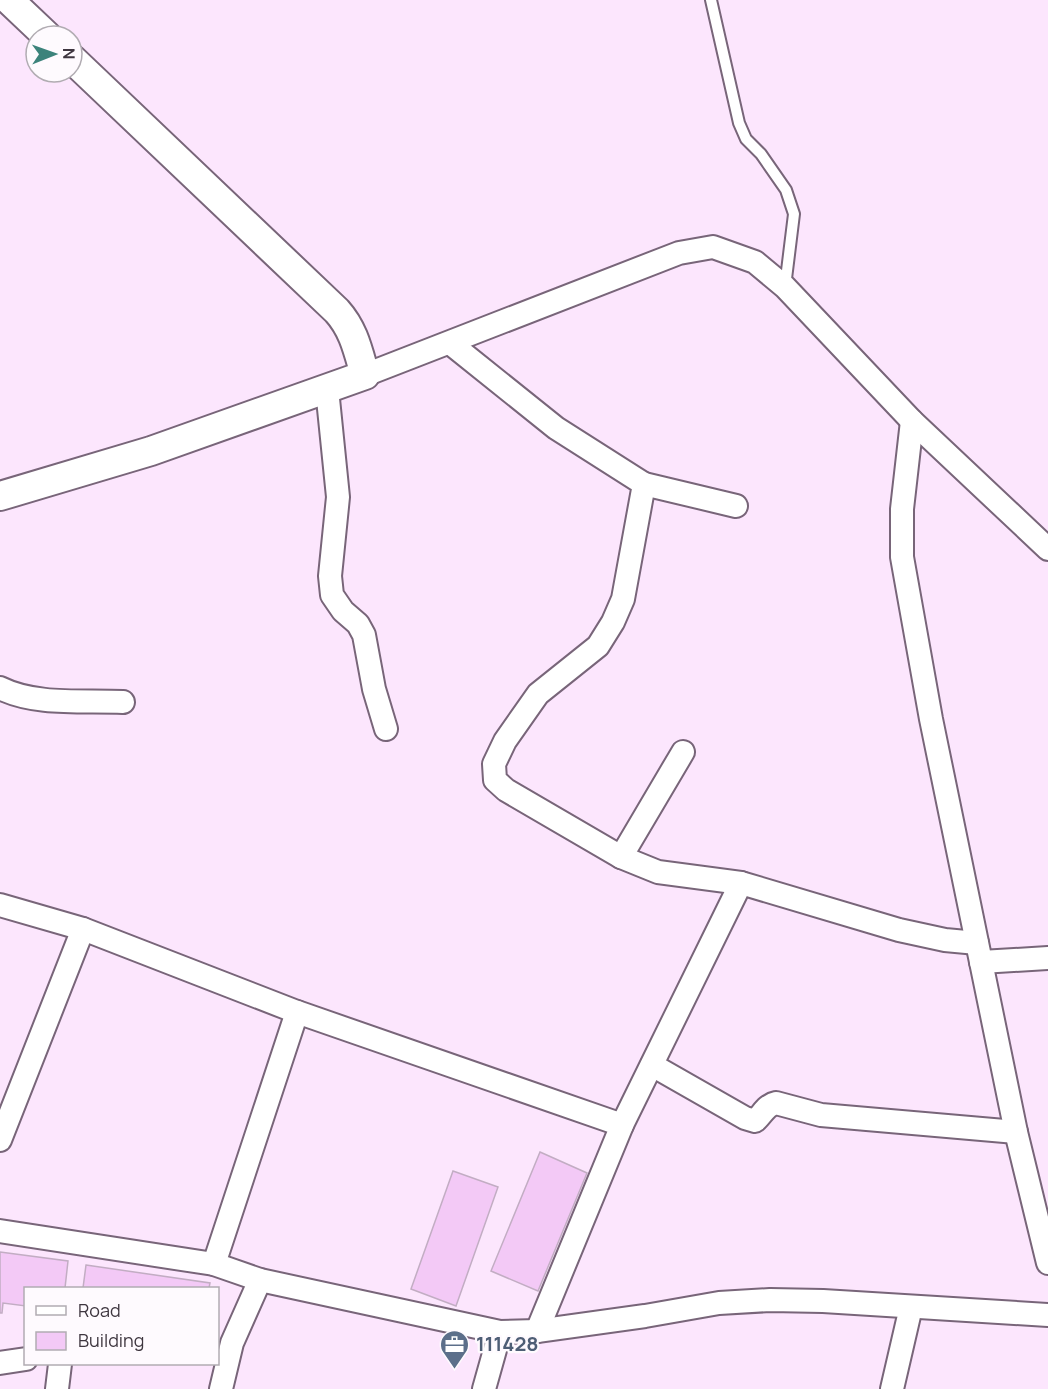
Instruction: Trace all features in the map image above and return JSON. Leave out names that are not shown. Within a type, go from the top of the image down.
[{"type":"street","points":[[9,0],[34,24]]},
{"type":"street","points":[[84,70],[338,311],[355,338],[365,375]]},
{"type":"street","points":[[0,496],[150,451],[365,375],[679,253],[713,247],[755,262],[785,287],[912,421],[1048,549]]},
{"type":"street","points":[[450,343],[556,428],[644,484],[736,506]]},
{"type":"street","points":[[327,389],[338,497],[330,576],[332,595],[343,611],[358,624],[364,635],[374,689],[386,729]]},
{"type":"street","points":[[912,421],[902,509],[902,556],[931,719],[1016,1132],[1048,1263]]},
{"type":"street","points":[[644,484],[623,599],[613,622],[598,646],[538,694],[505,741],[494,764],[495,780],[506,790],[621,857],[658,872],[741,883],[899,930],[945,940],[979,952],[1048,958]]},
{"type":"street","points":[[0,688],[37,699],[123,702]]},
{"type":"street","points":[[621,857],[683,752]]},
{"type":"street","points":[[537,1331],[622,1125],[741,883]]},
{"type":"street","points":[[0,905],[83,929],[297,1012],[622,1125]]},
{"type":"street","points":[[0,1140],[83,929]]},
{"type":"street","points":[[214,1264],[297,1012]]},
{"type":"street","points":[[652,1065],[745,1118],[755,1121],[769,1105],[776,1103],[821,1115],[1016,1132]]},
{"type":"street","points":[[0,1231],[214,1264],[260,1280],[500,1332],[537,1331],[719,1303],[823,1301],[1048,1315]]},
{"type":"street","points":[[221,1389],[225,1344],[260,1280]]},
{"type":"street","points":[[892,1389],[911,1307]]},
{"type":"street","points":[[484,1389],[500,1332]]},
{"type":"street","points":[[0,1363],[24,1359]]},
{"type":"street","points":[[57,1389],[60,1365]]},
{"type":"lane","points":[[711,0],[739,123],[746,139],[761,154],[786,190],[794,214],[785,287]]},
{"type":"building","points":[[540,1152],[587,1173],[538,1291],[491,1271]]},
{"type":"building","points":[[453,1171],[498,1187],[456,1306],[411,1289]]},
{"type":"building","points":[[0,1252],[68,1261],[65,1287],[24,1287],[24,1306],[3,1303],[2,1313],[0,1313]]},
{"type":"building","points":[[86,1265],[210,1283],[209,1287],[83,1287]]},
{"type":"place","name":"111428","points":[[455,1370]]}]
